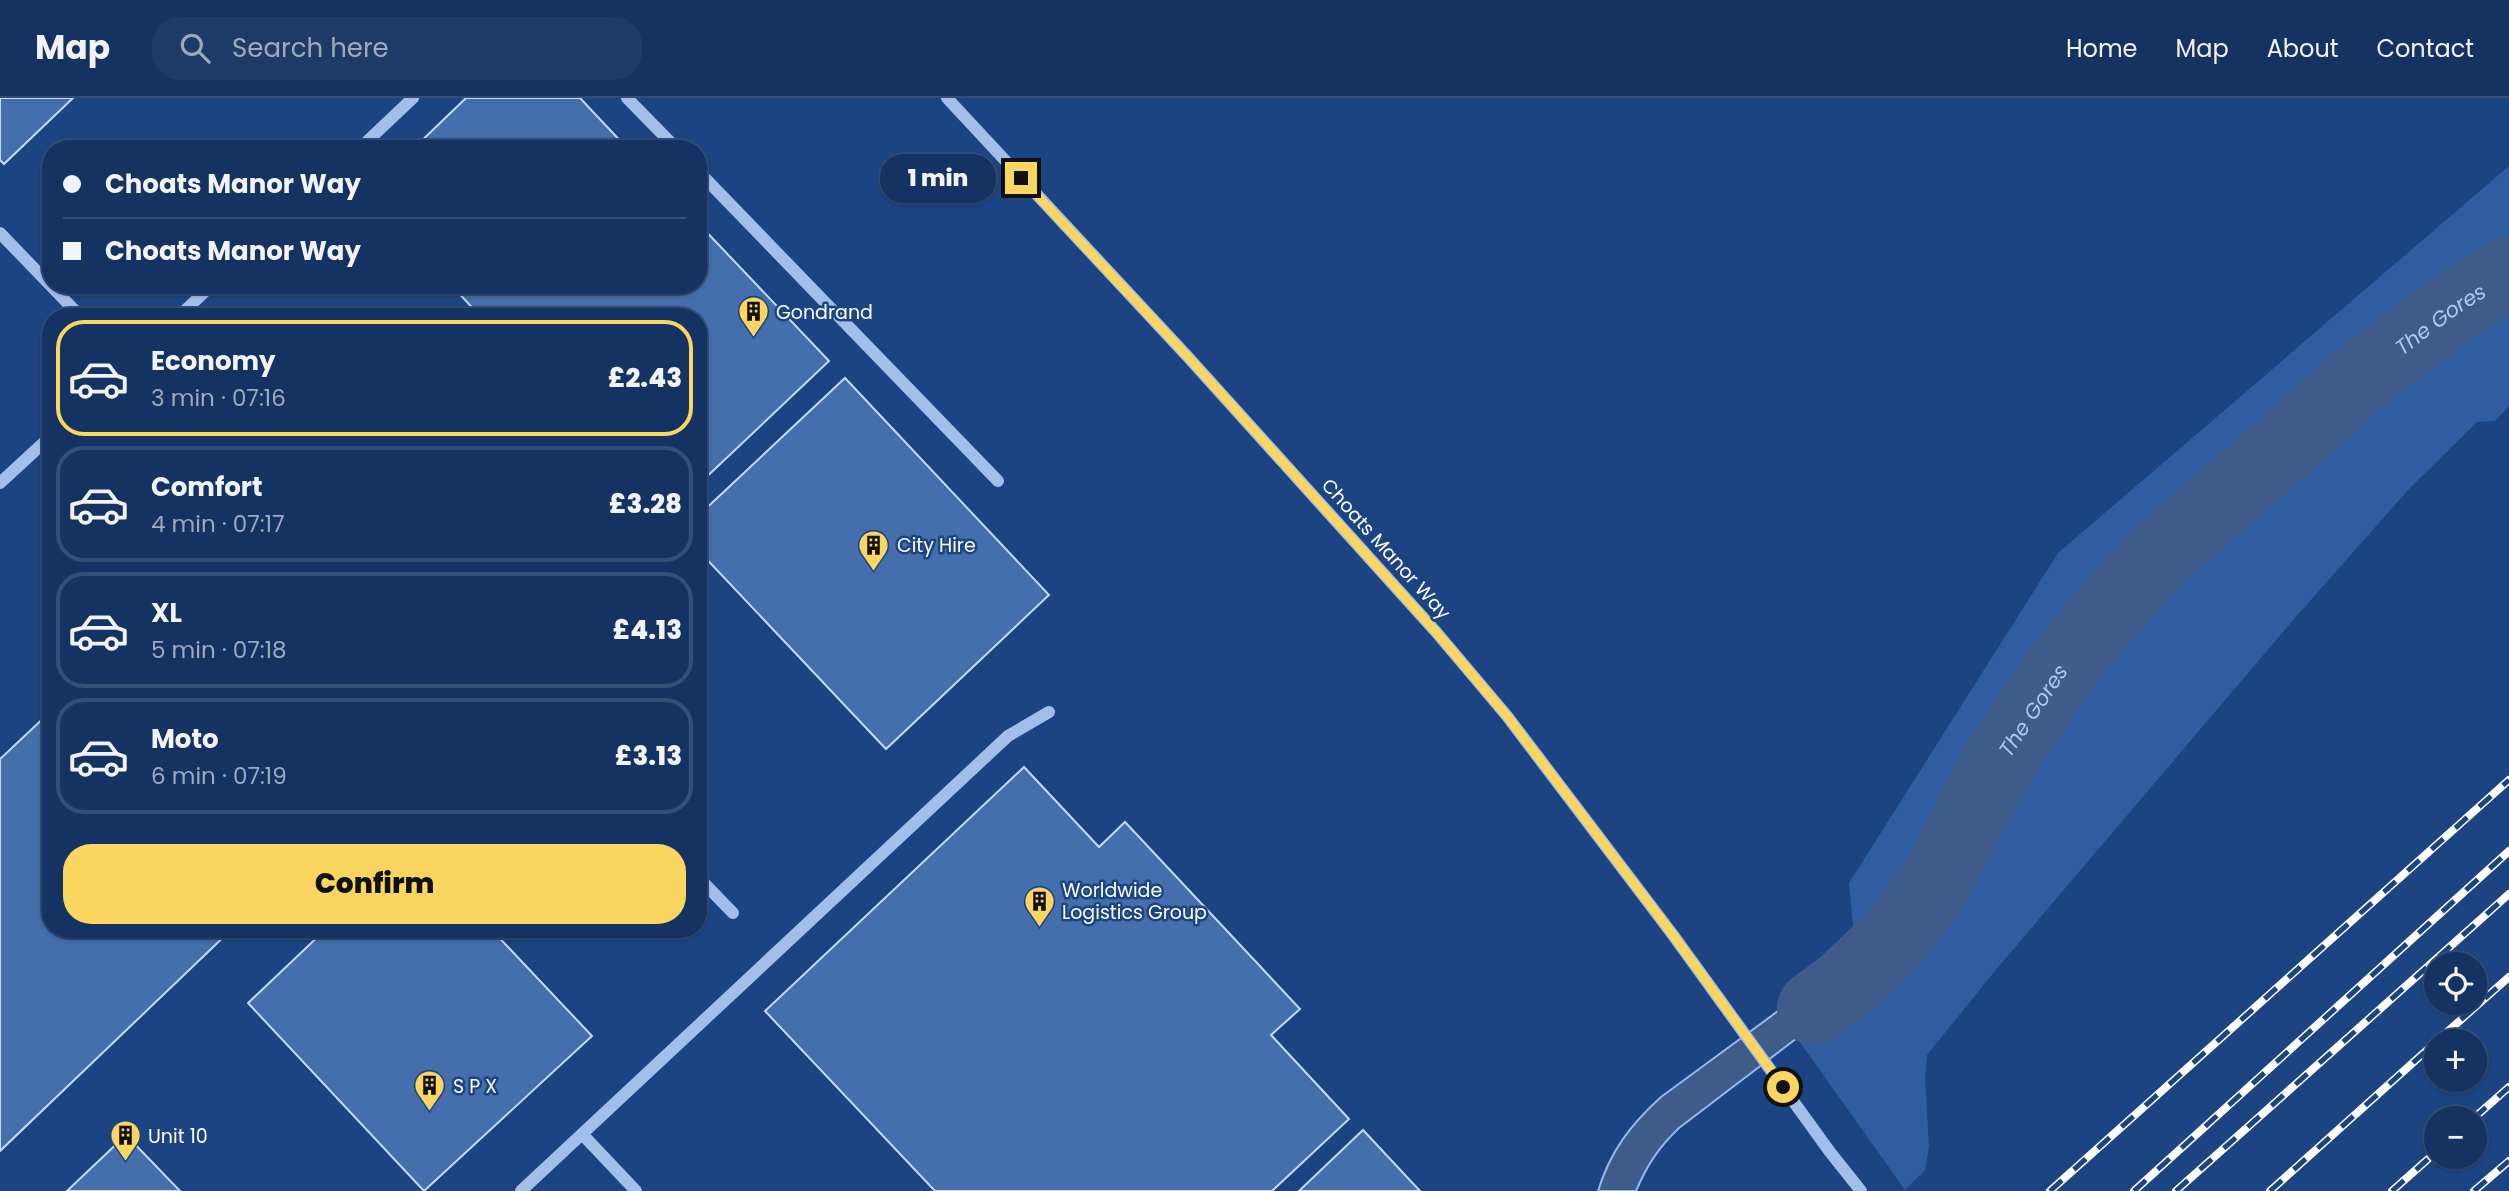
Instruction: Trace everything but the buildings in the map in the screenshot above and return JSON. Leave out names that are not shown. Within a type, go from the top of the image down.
[{"type":"street","points":[[369,140],[413,98]]},
{"type":"street","points":[[627,98],[668,140]]},
{"type":"street","name":"Choats Manor Way","points":[[947,98],[1188,357],[1437,633],[1516,727],[1861,1191]]},
{"type":"street","points":[[707,180],[998,481]]},
{"type":"street","points":[[0,233],[42,277]]},
{"type":"street","points":[[59,294],[72,308]]},
{"type":"street","points":[[188,308],[202,294]]},
{"type":"street","points":[[0,483],[42,444]]},
{"type":"street","points":[[521,1191],[1008,736],[1049,712]]},
{"type":"street","points":[[707,886],[733,913]]},
{"type":"street","points":[[582,1134],[636,1191]]},
{"type":"shaded area","points":[[2509,166],[2509,406],[2495,421],[2477,422],[2408,490],[2294,619],[1994,972],[1927,1055],[1925,1078],[1929,1147],[1925,1170],[1905,1190],[1797,1038],[1859,991],[1849,883],[2058,553]]},
{"type":"shaded area","points":[[1876,922],[1902,958],[1679,1128],[1654,1157],[1636,1191],[1598,1191],[1615,1152],[1650,1107],[1838,967]]},
{"type":"waterway","name":"The Gores","points":[[1814,1008],[1845,985],[1895,937],[1935,883],[2000,759],[2059,671],[2161,553],[2356,381],[2454,307],[2509,273]]},
{"type":"railway","points":[[2050,1191],[2509,780]]},
{"type":"railway","points":[[2134,1191],[2509,851]]},
{"type":"railway","points":[[2176,1191],[2509,894]]},
{"type":"railway","points":[[2450,1029],[2509,977]]},
{"type":"railway","points":[[2270,1191],[2424,1053]]},
{"type":"railway","points":[[2487,1106],[2509,1087]]},
{"type":"railway","points":[[2474,1191],[2509,1161]]},
{"type":"railway","points":[[2392,1191],[2424,1163]]},
{"type":"place","name":"Gondrand","points":[[753,339]]},
{"type":"place","name":"City Hire","points":[[874,572]]},
{"type":"place","name":"Worldwide Logistics Group","points":[[1039,928]]},
{"type":"place","name":"S P X","points":[[430,1113]]},
{"type":"place","name":"Unit 10","points":[[125,1163]]},
{"type":"route","points":[[1021,178],[1188,357],[1437,633],[1507,716],[1673,935],[1783,1087]]}]
